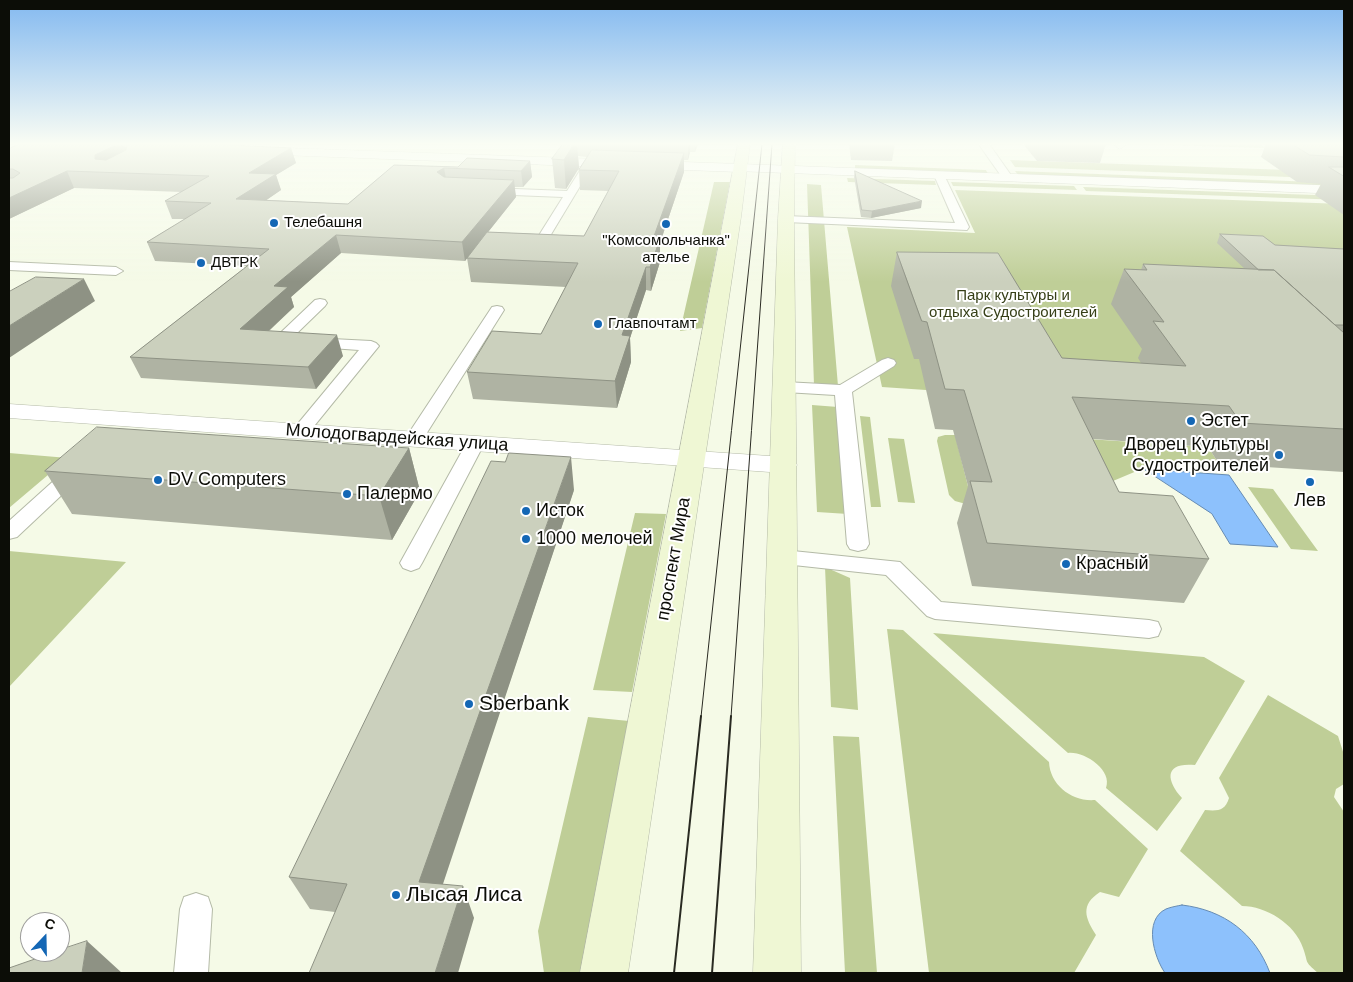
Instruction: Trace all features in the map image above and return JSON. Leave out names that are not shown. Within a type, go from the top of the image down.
[{"type":"main road","name":"проспект Мира","points":[[604,973],[737,190]]},
{"type":"main road","points":[[776,973],[784,558],[788,190]]},
{"type":"street","name":"Молодогвардейская улица","points":[[9,411],[784,465]]},
{"type":"lane","points":[[476,190],[570,194]]},
{"type":"lane","points":[[537,248],[573,190]]},
{"type":"lane","points":[[786,219],[962,227],[946,190]]},
{"type":"lane","points":[[9,266],[116,271]]},
{"type":"lane","points":[[300,432],[371,346],[280,341],[320,303]]},
{"type":"lane","points":[[414,439],[497,310]]},
{"type":"lane","points":[[785,387],[843,390],[888,363]]},
{"type":"lane","points":[[843,390],[858,544]]},
{"type":"lane","points":[[114,436],[133,420]]},
{"type":"lane","points":[[411,563],[475,444]]},
{"type":"lane","points":[[9,532],[87,461]]},
{"type":"lane","points":[[784,558],[892,568],[935,610],[1150,629]]},
{"type":"lane","points":[[191,973],[196,910]]},
{"type":"green space","points":[[712,190],[728,190],[702,328],[680,331]]},
{"type":"green space","points":[[807,190],[821,190],[838,386],[814,385]]},
{"type":"green space","name":"Парк культуры и отдыха Судостроителей","points":[[955,190],[1344,204],[1344,405],[1149,359],[1151,379],[926,390],[882,387],[847,227],[975,233]]},
{"type":"green space","points":[[1165,190],[1344,196],[1344,200],[1086,191]]},
{"type":"green space","points":[[812,405],[838,407],[848,514],[817,512]]},
{"type":"green space","points":[[860,416],[870,417],[881,507],[871,507]]},
{"type":"green space","points":[[955,435],[973,506],[955,501],[949,495],[937,441],[938,437]]},
{"type":"green space","points":[[1057,437],[1208,447],[1219,464],[1163,460],[1082,494]]},
{"type":"green space","points":[[888,438],[904,439],[915,503],[898,502]]},
{"type":"green space","points":[[9,453],[68,458],[9,508]]},
{"type":"green space","points":[[1248,487],[1273,489],[1318,551],[1291,549]]},
{"type":"green space","points":[[635,513],[666,514],[632,692],[593,690]]},
{"type":"green space","points":[[9,551],[126,562],[9,687]]},
{"type":"green space","points":[[825,567],[850,578],[858,710],[831,707]]},
{"type":"green space","points":[[887,629],[903,630],[1049,762],[1053,778],[1058,785],[1078,798],[1095,800],[1148,849],[1119,897],[1100,892],[1089,902],[1086,912],[1087,917],[1096,935],[1074,973],[929,973]]},
{"type":"green space","points":[[933,633],[1204,657],[1245,681],[1195,765],[1178,766],[1173,769],[1171,778],[1176,791],[1182,798],[1157,831],[1106,788],[1107,781],[1105,775],[1096,763],[1082,755],[1068,753]]},
{"type":"green space","points":[[1268,695],[1338,736],[1344,755],[1344,784],[1336,789],[1334,797],[1344,812],[1344,973],[1318,973],[1308,964],[1299,939],[1287,924],[1261,909],[1242,906],[1180,851],[1205,810],[1220,809],[1225,806],[1229,798],[1219,778]]},
{"type":"green space","points":[[588,717],[629,721],[580,973],[544,973],[538,931]]},
{"type":"green space","points":[[833,736],[859,737],[877,973],[845,973]]},
{"type":"water","points":[[1144,469],[1229,475],[1278,547],[1230,544],[1212,514]]},
{"type":"water","points":[[1182,905],[1211,912],[1236,926],[1256,946],[1270,973],[1165,973],[1154,949],[1153,930],[1155,921],[1159,914],[1166,909]]},
{"type":"building","points":[[9,190],[27,190],[9,198]]},
{"type":"building","points":[[185,190],[251,190],[236,199],[348,204],[365,190],[506,190],[462,242],[336,235],[274,286],[288,287],[240,329],[337,335],[308,367],[130,357],[269,249],[147,242],[211,203],[165,201]]},
{"type":"building","points":[[609,190],[671,190],[653,239],[660,239],[650,267],[646,267],[622,335],[630,336],[615,381],[467,372],[492,331],[541,334],[578,263],[467,258],[487,232],[584,236]]},
{"type":"building","points":[[858,190],[897,190],[922,201],[872,211],[862,210]]},
{"type":"building","points":[[1220,234],[1263,236],[1275,245],[1344,249],[1344,325],[1335,325],[1274,270],[1259,270]]},
{"type":"building","points":[[897,252],[998,253],[1062,358],[1186,366],[1153,321],[1164,322],[1124,269],[1147,270],[1143,264],[1274,270],[1344,333],[1344,429],[1241,423],[1229,406],[1072,397],[1119,492],[1173,496],[1209,559],[987,543],[970,481],[992,482],[964,390],[945,389],[927,322],[922,321]]},
{"type":"building","points":[[36,277],[84,279],[9,326],[9,292]]},
{"type":"building","points":[[97,427],[409,448],[379,496],[45,471]]},
{"type":"building","points":[[509,453],[571,457],[419,882],[463,886],[435,973],[309,973],[347,884],[289,877],[491,461],[505,462]]},
{"type":"building","points":[[87,941],[82,973],[9,973],[9,968],[26,962],[70,962],[70,947]]},
{"type":"tram line","points":[[701,717],[757,190]]},
{"type":"tram line","points":[[731,717],[769,190]]},
{"type":"tram line","points":[[674,973],[701,716]]},
{"type":"tram line","points":[[712,973],[731,716]]},
{"type":"place","name":"Телебашня","points":[[274,223]]},
{"type":"place","name":"\"Комсомольчанка\" ателье","points":[[666,224]]},
{"type":"place","name":"ДВТРК","points":[[201,263]]},
{"type":"place","name":"Главпочтамт","points":[[598,324]]},
{"type":"place","name":"Эстет","points":[[1191,421]]},
{"type":"place","name":"Дворец Культуры Судостроителей","points":[[1279,455]]},
{"type":"place","name":"DV Computers","points":[[158,480]]},
{"type":"place","name":"Лев","points":[[1310,482]]},
{"type":"place","name":"Палермо","points":[[347,494]]},
{"type":"place","name":"Исток","points":[[526,511]]},
{"type":"place","name":"1000 мелочей","points":[[526,539]]},
{"type":"place","name":"Красный","points":[[1066,564]]},
{"type":"place","name":"Sberbank","points":[[469,704]]},
{"type":"place","name":"Лысая Лиса","points":[[396,895]]}]
